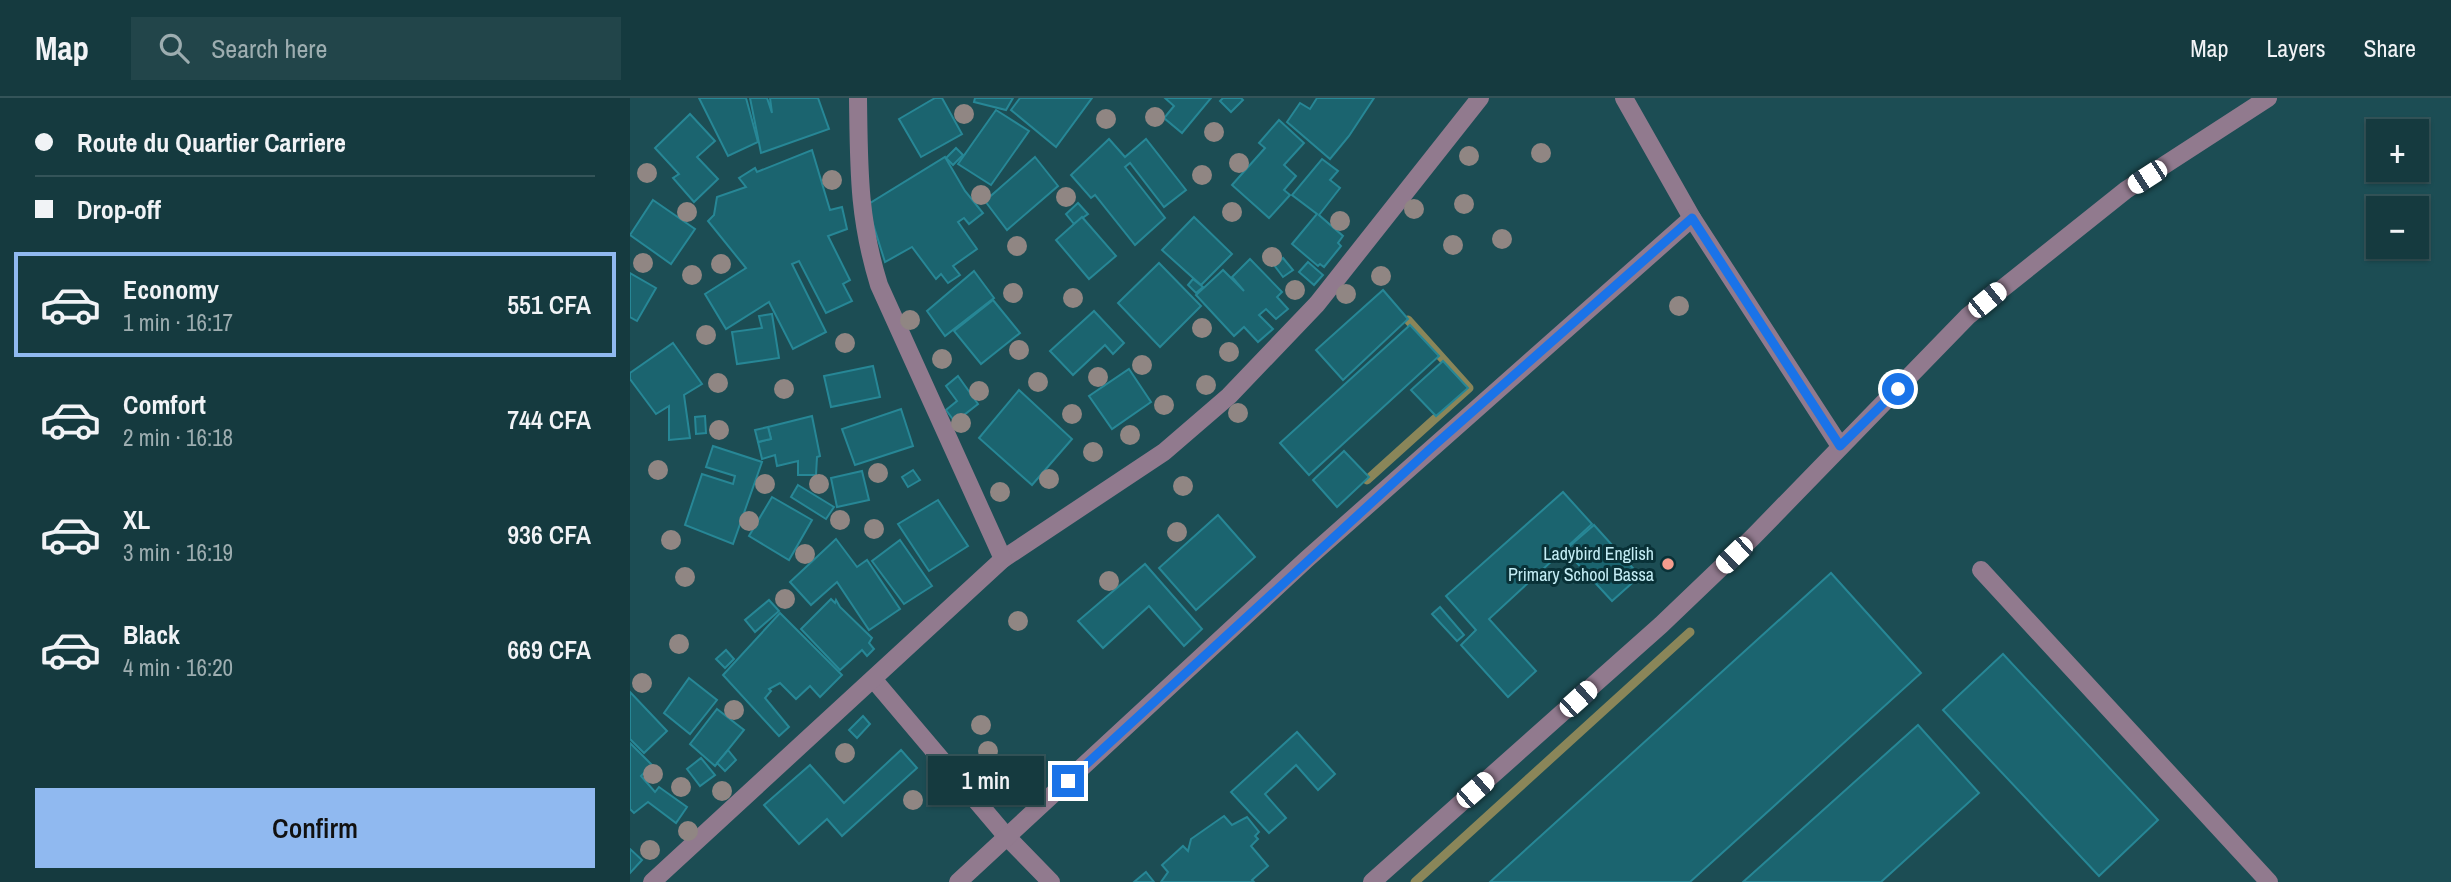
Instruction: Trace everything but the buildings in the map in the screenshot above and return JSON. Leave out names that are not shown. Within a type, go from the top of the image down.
[{"type":"street","points":[[858,98],[860,208],[867,248],[879,285],[1003,559]]},
{"type":"street","points":[[652,882],[1003,559],[1164,452],[1230,396],[1317,304],[1479,98]]},
{"type":"street","points":[[1624,98],[1692,218],[1840,446]]},
{"type":"street","points":[[1372,882],[1661,625],[1968,316],[2126,190],[2268,98]]},
{"type":"street","points":[[958,882],[1429,450],[1692,218]]},
{"type":"street","points":[[1981,570],[2257,878]]},
{"type":"street","points":[[874,680],[1007,837],[1051,882]]},
{"type":"waterway","points":[[1367,480],[1469,388],[1408,320]]},
{"type":"waterway","points":[[1415,882],[1690,632]]},
{"type":"place","name":"Ladybird English Primary School Bassa","points":[[1668,564]]},
{"type":"route","points":[[1068,781],[1307,559],[1692,218],[1840,446],[1898,389]]}]
